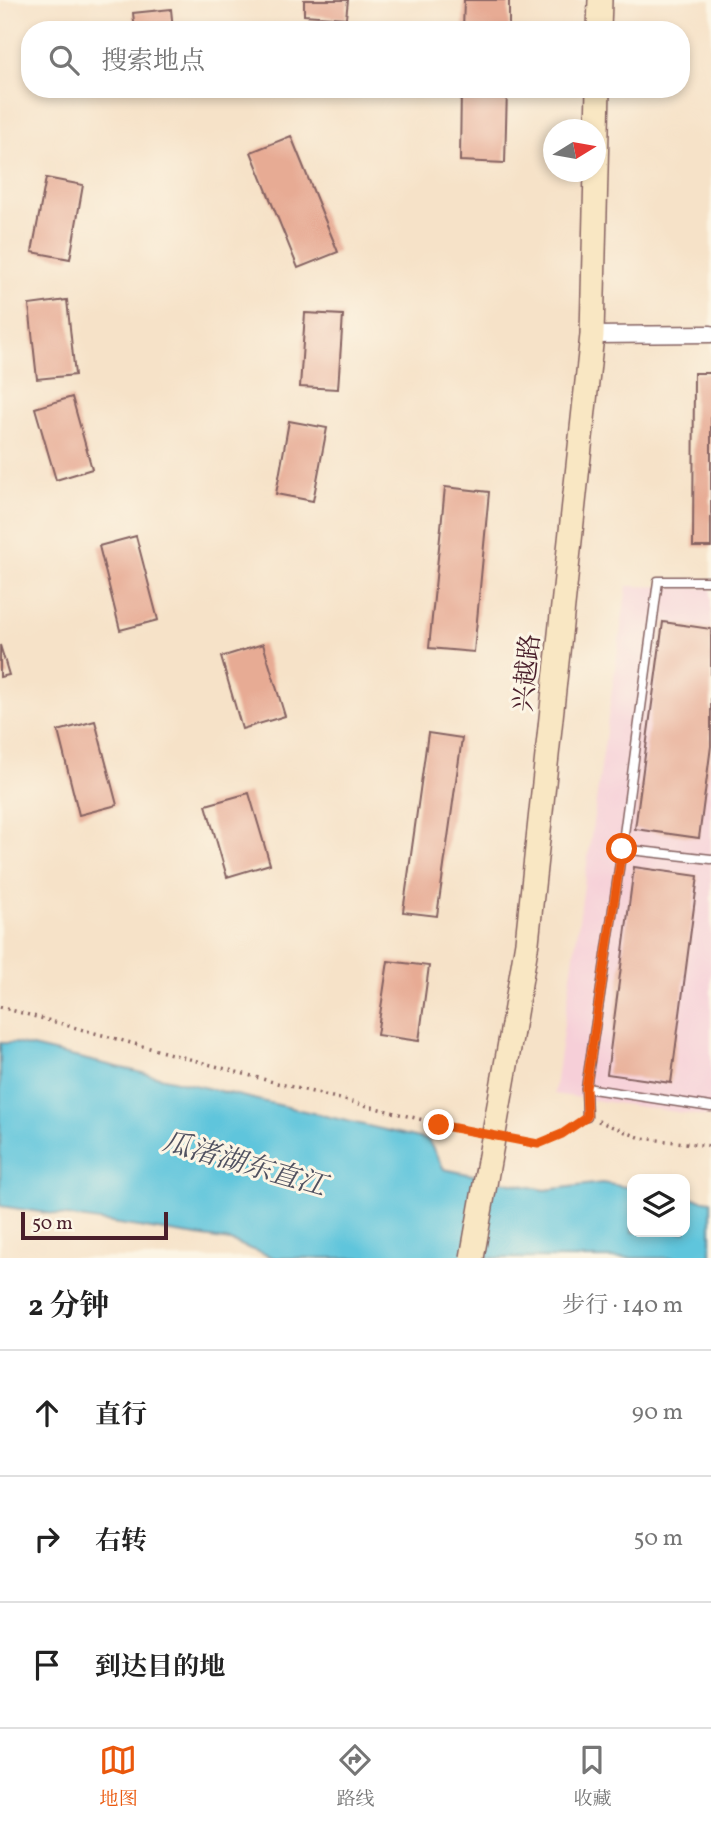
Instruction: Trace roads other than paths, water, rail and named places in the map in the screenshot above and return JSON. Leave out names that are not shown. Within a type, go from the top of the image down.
[{"type":"street","points":[[599,21],[600,0]]},
{"type":"street","name":"兴越路","points":[[472,1258],[527,942],[592,335],[597,98]]},
{"type":"street","points":[[592,335],[711,334]]},
{"type":"lane","points":[[587,1117],[586,1088],[658,581],[711,581]]},
{"type":"lane","points":[[622,849],[711,859]]},
{"type":"lane","points":[[586,1088],[711,1107]]},
{"type":"water","name":"瓜渚湖东直江","points":[[0,1043],[15,1043],[428,1140],[444,1169],[545,1190],[602,1183],[627,1187],[627,1237],[690,1237],[690,1198],[711,1201],[711,1258],[275,1258],[230,1241],[0,1206]]}]
